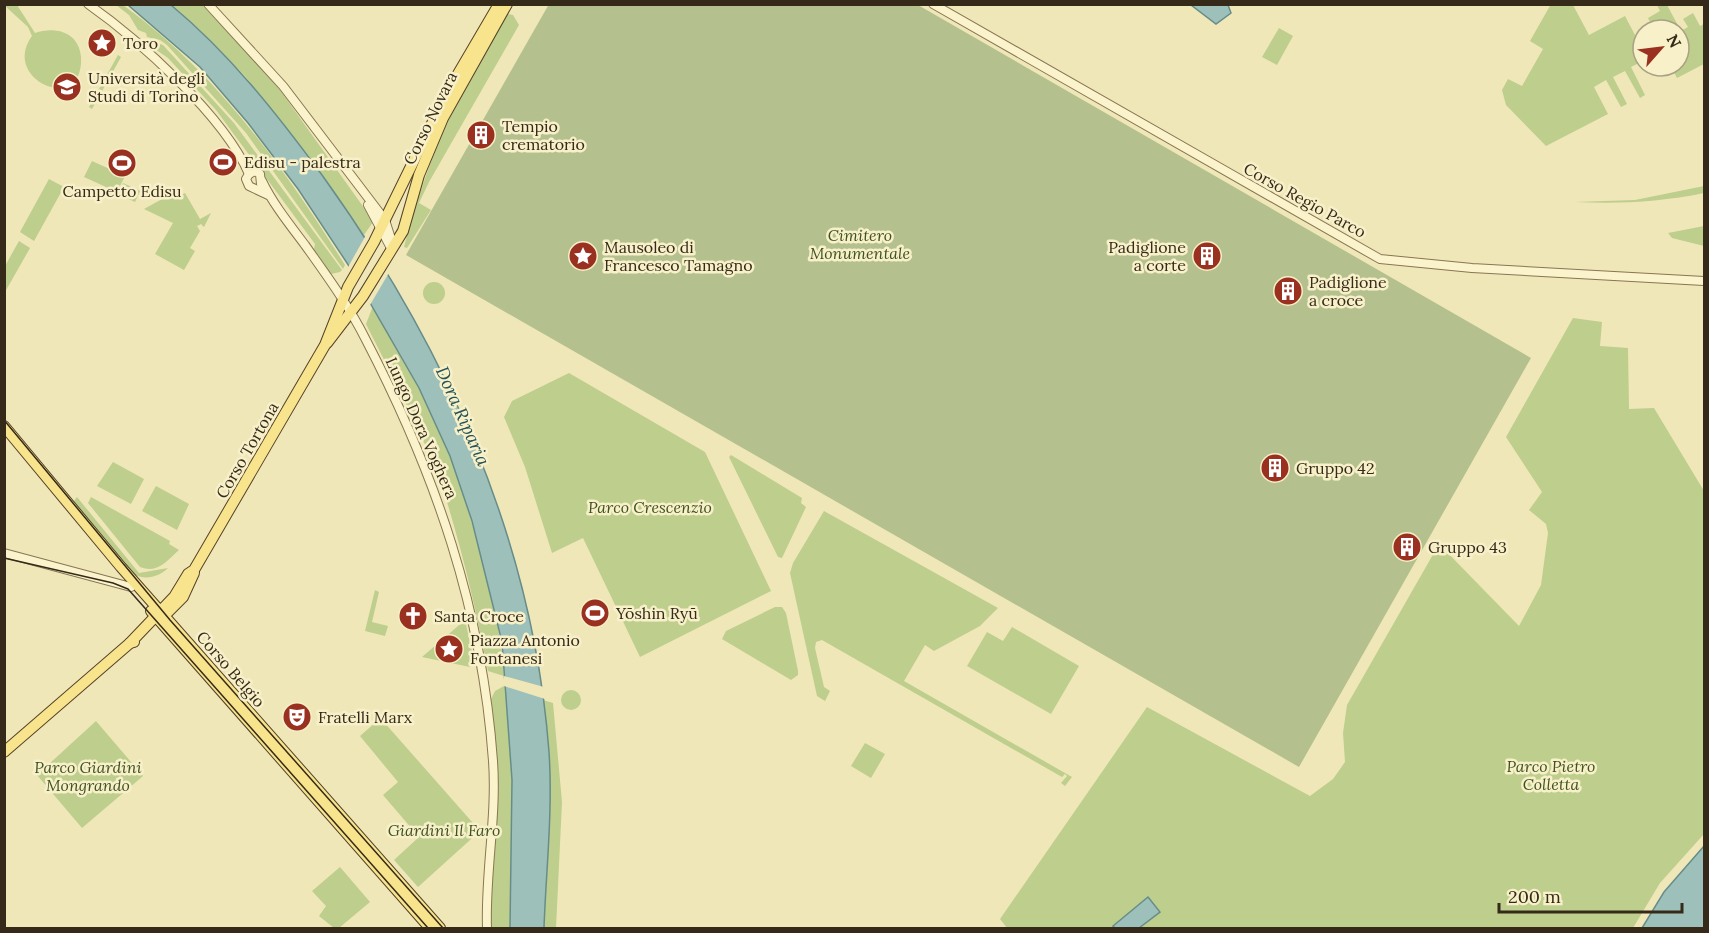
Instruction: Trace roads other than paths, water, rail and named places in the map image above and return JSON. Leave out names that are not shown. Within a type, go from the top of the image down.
[{"type":"main road","name":"Corso Novara","points":[[383,224],[448,91],[499,4]]},
{"type":"main road","name":"Corso Novara","points":[[392,246],[403,231],[419,175],[443,118],[507,4]]},
{"type":"main road","name":"Corso Tortona","points":[[4,752],[183,597],[194,577],[194,570],[325,345],[326,336],[347,306],[353,279],[383,224]]},
{"type":"main road","name":"Corso Tortona","points":[[347,306],[363,296],[392,246]]},
{"type":"main road","name":"Corso Belgio","points":[[4,426],[159,616],[430,928]]},
{"type":"main road","name":"Corso Belgio","points":[[4,436],[131,587],[440,928]]},
{"type":"street","points":[[88,4],[128,34],[168,71],[236,149],[249,174],[258,172],[259,184]]},
{"type":"street","points":[[208,4],[283,86],[368,201],[383,224],[392,246]]},
{"type":"street","name":"Corso Regio Parco","points":[[933,4],[1380,259],[1472,268],[1704,280]]},
{"type":"street","name":"Lungo Dora Voghera","points":[[249,174],[247,184],[259,184],[271,197],[347,306],[400,407],[424,460],[448,527],[472,613],[484,679],[494,768],[487,928]]},
{"type":"street","points":[[4,553],[131,587]]},
{"type":"water","points":[[128,5],[171,5],[233,64],[288,130],[366,240],[407,307],[444,377],[476,448],[503,521],[524,596],[540,673],[550,774],[544,928],[510,928],[512,780],[502,642],[472,521],[450,456],[419,388],[347,263],[298,189],[248,123],[200,67]]},
{"type":"water","points":[[1191,5],[1228,5],[1231,13],[1216,24]]},
{"type":"water","points":[[1704,846],[1704,928],[1642,928],[1664,892]]},
{"type":"water","points":[[1148,897],[1160,912],[1139,928],[1115,928],[1113,926]]},
{"type":"tram line","points":[[4,420],[170,620],[443,928]]},
{"type":"tram line","points":[[4,558],[113,583],[128,589],[428,928]]},
{"type":"place","name":"Toro","points":[[102,43]]},
{"type":"place","name":"Università degli Studi di Torino","points":[[67,87]]},
{"type":"place","name":"Tempio crematorio","points":[[481,135]]},
{"type":"place","name":"Edisu - palestra","points":[[223,162]]},
{"type":"place","name":"Campetto Edisu","points":[[122,163]]},
{"type":"place","name":"Mausoleo di Francesco Tamagno","points":[[583,256]]},
{"type":"place","name":"Padiglione a corte","points":[[1207,256]]},
{"type":"place","name":"Padiglione a croce","points":[[1288,291]]},
{"type":"place","name":"Gruppo 42","points":[[1275,468]]},
{"type":"place","name":"Gruppo 43","points":[[1407,547]]},
{"type":"place","name":"Yōshin Ryū","points":[[595,613]]},
{"type":"place","name":"Santa Croce","points":[[413,616]]},
{"type":"place","name":"Piazza Antonio Fontanesi","points":[[449,649]]},
{"type":"place","name":"Fratelli Marx","points":[[297,717]]},
{"type":"park label","name":"Cimitero Monumentale","points":[[860,244]]},
{"type":"park label","name":"Parco Crescenzio","points":[[650,507]]},
{"type":"park label","name":"Parco Pietro Colletta","points":[[1551,775]]},
{"type":"park label","name":"Parco Giardini Mongrando","points":[[88,776]]},
{"type":"park label","name":"Giardini Il Faro","points":[[444,830]]},
{"type":"water label","name":"Dora Riparia","points":[[463,416]]}]
